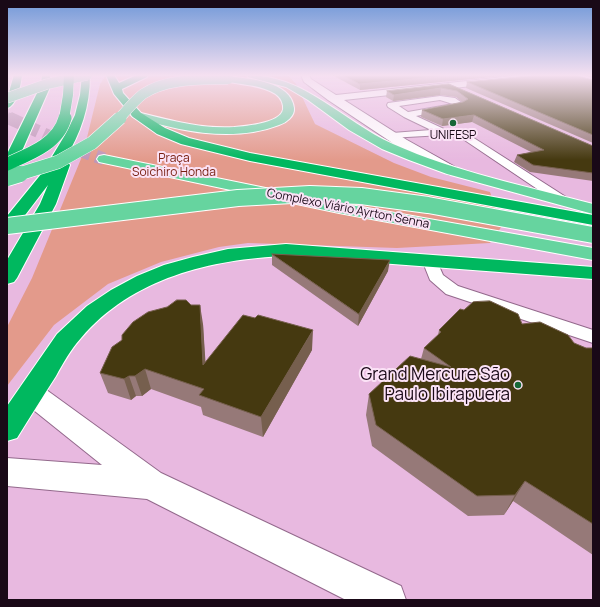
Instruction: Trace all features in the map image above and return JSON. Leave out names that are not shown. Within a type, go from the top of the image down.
[{"type":"highway","points":[[8,169],[38,103]]},
{"type":"highway","points":[[8,169],[56,137],[64,124],[68,103]]},
{"type":"highway","points":[[7,226],[61,155],[81,113],[83,103]]},
{"type":"highway","points":[[127,103],[136,115],[162,131],[185,141],[250,157],[593,220]]},
{"type":"highway","points":[[7,278],[48,204],[64,161],[61,155]]},
{"type":"highway","points":[[7,429],[66,340],[73,331],[90,316],[119,294],[174,268],[208,258],[262,250],[306,251],[593,273]]},
{"type":"main road","points":[[8,169],[58,162],[108,130],[134,103]]},
{"type":"main road","points":[[136,115],[174,126],[213,131],[258,127],[275,123],[286,117],[289,111],[288,103]]},
{"type":"main road","points":[[319,103],[353,127],[387,146],[452,171],[593,209]]},
{"type":"main road","name":"Complexo Viário Ayrton Senna","points":[[104,159],[339,208],[593,254]]},
{"type":"main road","points":[[7,226],[236,198],[279,194],[328,194],[374,198],[440,207],[593,235]]},
{"type":"street","points":[[340,103],[452,171]]},
{"type":"street","points":[[31,393],[150,484],[387,600]]},
{"type":"street","points":[[7,472],[150,484]]},
{"type":"lane","points":[[403,103],[391,105],[407,115],[443,132]]},
{"type":"lane","points":[[407,115],[462,105],[459,103]]},
{"type":"lane","points":[[392,136],[443,132],[463,135],[565,202]]},
{"type":"lane","points":[[430,260],[436,277],[452,290],[593,337]]},
{"type":"green space","name":"Praça Soichiro Honda","points":[[95,103],[305,103],[315,124],[394,163],[431,177],[490,192],[502,226],[490,243],[397,248],[248,243],[219,247],[161,262],[108,284],[54,325],[7,386],[7,327],[32,278],[83,154]]},
{"type":"building","points":[[456,103],[494,103],[593,146],[593,173],[533,165],[517,155],[544,150],[474,115],[443,119],[422,110]]},
{"type":"building","points":[[518,103],[593,103],[593,135]]},
{"type":"building","points":[[272,254],[390,260],[359,314]]},
{"type":"building","points":[[177,300],[186,300],[191,305],[200,305],[203,365],[243,315],[255,318],[258,315],[313,330],[261,417],[199,395],[204,389],[145,369],[135,376],[129,376],[124,379],[100,373],[112,347],[122,340],[122,335],[133,322],[148,312],[167,307]]},
{"type":"building","points":[[490,301],[518,314],[522,324],[540,322],[568,335],[574,343],[586,348],[593,348],[593,524],[525,481],[515,495],[477,496],[376,425],[369,394],[410,356],[451,367],[424,348],[441,332],[439,330],[460,309],[464,310],[473,302]]},
{"type":"tunnel","points":[[7,117],[12,119]]},
{"type":"tunnel","points":[[9,118],[79,150],[104,159]]},
{"type":"place","name":"UNIFESP","points":[[453,123]]},
{"type":"place","name":"Grand Mercure São Paulo Ibirapuera","points":[[518,385]]}]
